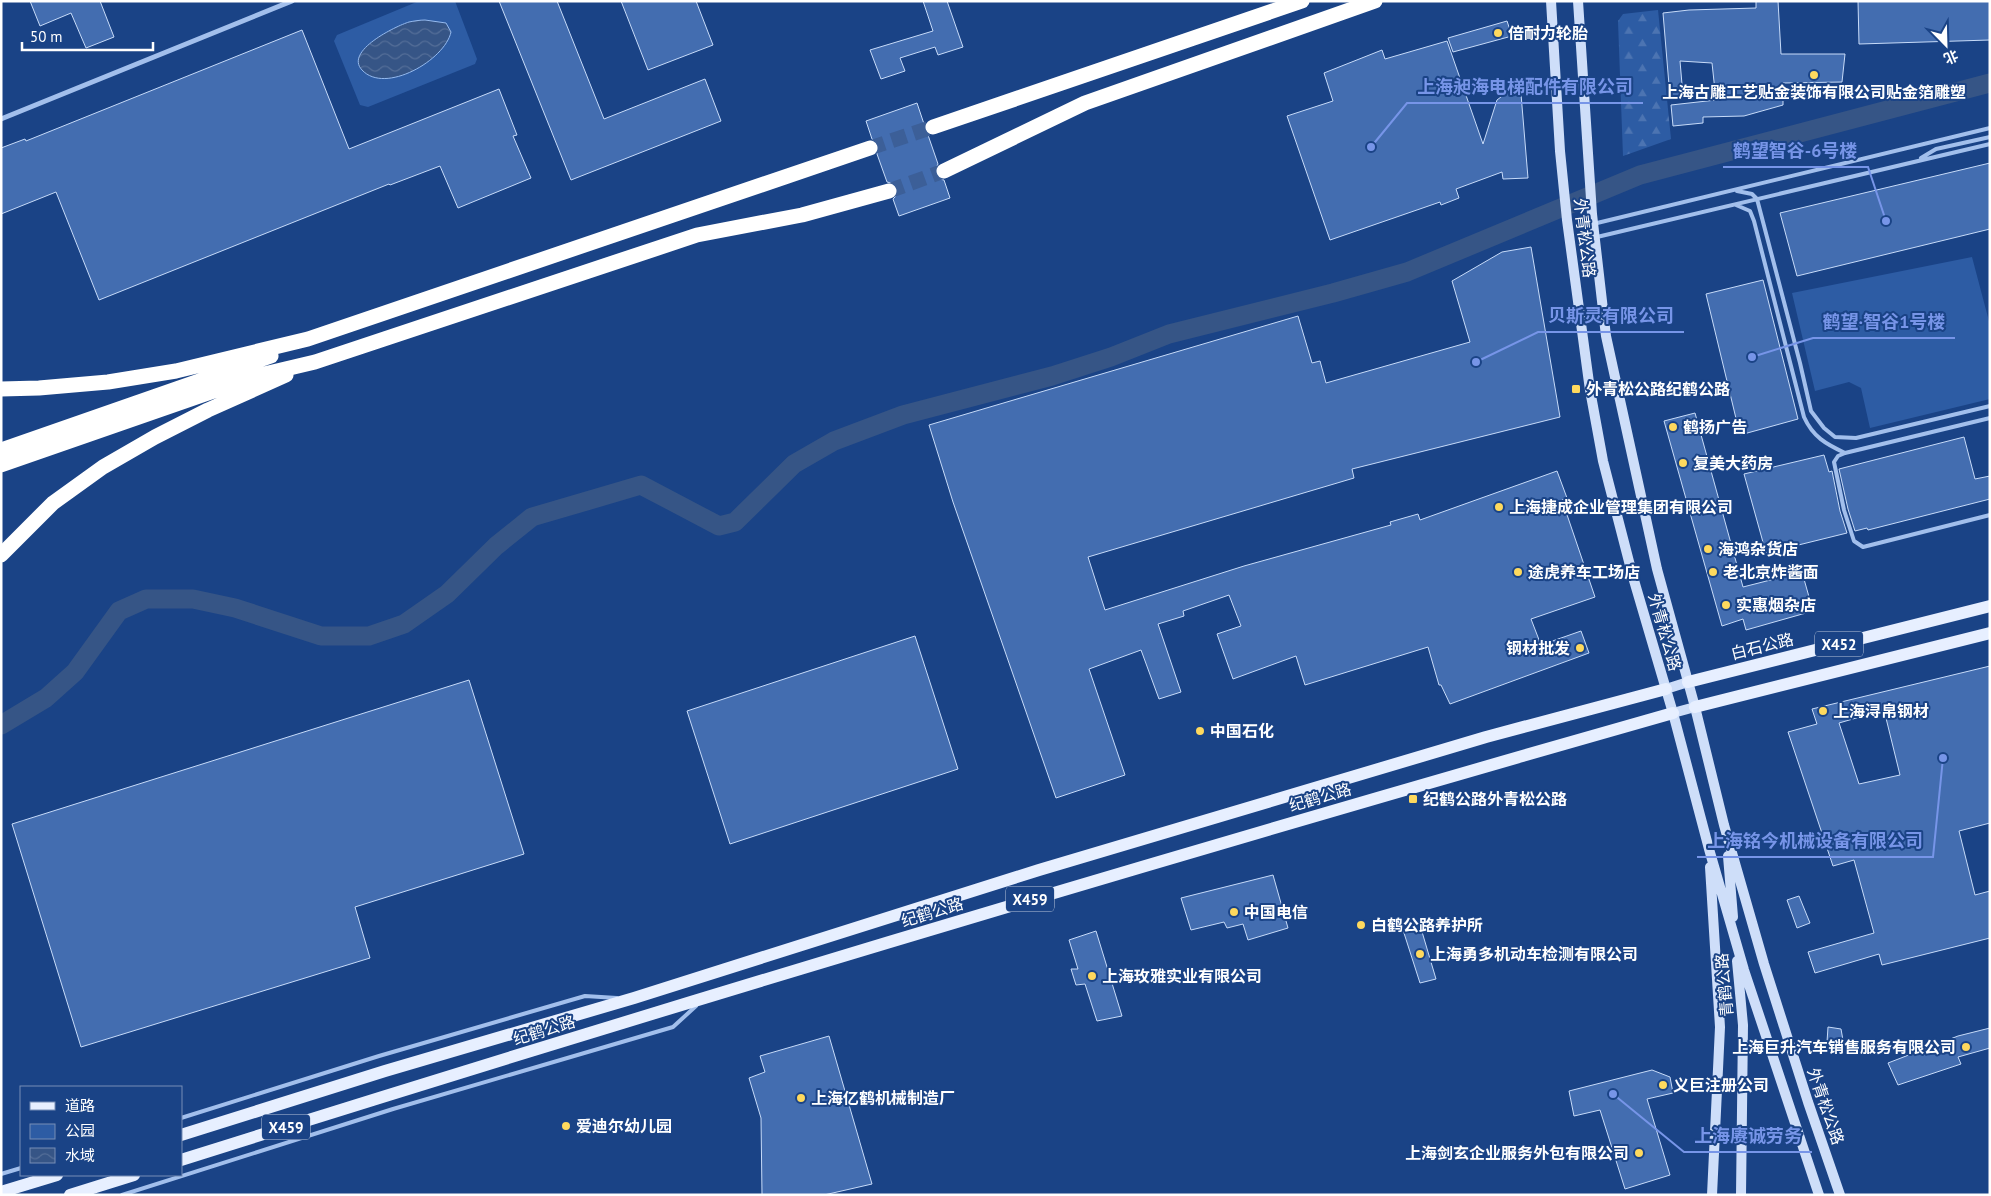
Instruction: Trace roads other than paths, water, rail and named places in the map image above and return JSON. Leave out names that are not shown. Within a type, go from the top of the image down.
[{"type":"highway","points":[[933,127],[1302,1]]},
{"type":"highway","points":[[944,171],[1085,103],[1375,1]]},
{"type":"highway","points":[[1,389],[108,382],[176,371],[308,339],[870,148]]},
{"type":"highway","points":[[4,456],[260,375],[315,362],[697,235],[802,215],[889,191]]},
{"type":"highway","points":[[4,456],[265,359],[308,339]]},
{"type":"highway","points":[[1,555],[53,503],[104,467],[155,437],[208,410],[263,387],[315,362]]},
{"type":"main road","name":"外青松公路","points":[[1551,1],[1560,151],[1567,220],[1590,390],[1603,461],[1633,576],[1735,939],[1819,1195]]},
{"type":"main road","name":"外青松公路","points":[[1578,1],[1592,219],[1606,336],[1658,569],[1695,707],[1726,834],[1767,973],[1840,1195]]},
{"type":"main road","name":"白石公路","points":[[1688,682],[1990,606]]},
{"type":"main road","name":"X452","points":[[1695,707],[1990,633]]},
{"type":"main road","name":"纪鹤公路","points":[[182,1135],[385,1071],[634,998],[1039,870],[1477,740],[1688,682]]},
{"type":"main road","name":"纪鹤公路","points":[[182,1160],[390,1094],[1045,895],[1695,707]]},
{"type":"main road","name":"青鹤公路","points":[[1726,834],[1743,1025],[1741,1195]]},
{"type":"main road","name":"青鹤公路","points":[[1709,849],[1720,1027],[1712,1195]]},
{"type":"main road","points":[[1,1192],[53,1176]]},
{"type":"main road","points":[[70,1195],[131,1176]]},
{"type":"street","points":[[1,119],[292,1]]},
{"type":"lane","points":[[1592,219],[1737,191],[1990,128]]},
{"type":"lane","points":[[1917,160],[1936,149],[1990,137]]},
{"type":"lane","points":[[1594,238],[1990,144]]},
{"type":"lane","points":[[1737,191],[1752,194],[1757,199],[1798,354],[1811,412],[1824,428],[1835,437],[1856,438],[1989,406]]},
{"type":"lane","points":[[1736,205],[1750,211],[1754,221],[1804,417],[1810,430],[1821,440],[1845,453]]},
{"type":"lane","points":[[1990,418],[1845,453],[1838,456],[1834,462],[1844,510],[1854,541],[1863,547],[1990,515]]},
{"type":"lane","points":[[182,1118],[379,1056],[586,996],[634,998]]},
{"type":"lane","points":[[182,1176],[393,1109],[673,1027],[703,1000]]},
{"type":"lane","points":[[1,1174],[20,1168]]},
{"type":"lane","points":[[122,1195],[182,1176]]},
{"type":"water","points":[[425,20],[446,23],[451,32],[446,43],[438,53],[426,63],[413,71],[385,79],[372,77],[362,70],[358,63],[360,55],[374,40],[403,24]]},
{"type":"waterway","points":[[1,725],[46,698],[75,672],[119,611],[146,599],[193,599],[235,608],[321,636],[369,636],[404,624],[447,594],[496,546],[532,517],[641,485],[719,526],[735,522],[794,464],[834,441],[903,415],[1052,376],[1111,357],[1169,334],[1333,293],[1407,272],[1640,175],[1990,83]]},
{"type":"tunnel","points":[[870,148],[933,127]]},
{"type":"tunnel","points":[[889,191],[944,171]]},
{"type":"place","name":"倍耐力轮胎","points":[[1498,33]]},
{"type":"place","name":"上海古雕工艺贴金装饰有限公司贴金箔雕塑","points":[[1814,75]]},
{"type":"place","name":"上海昶海电梯配件有限公司","points":[[1371,147]]},
{"type":"place","name":"鹤望智谷-6号楼","points":[[1886,221]]},
{"type":"place","name":"鹤望·智谷1号楼","points":[[1752,357]]},
{"type":"place","name":"贝斯灵有限公司","points":[[1476,362]]},
{"type":"place","name":"外青松公路纪鹤公路","points":[[1576,389]]},
{"type":"place","name":"鹤扬广告","points":[[1673,427]]},
{"type":"place","name":"复美大药房","points":[[1683,463]]},
{"type":"place","name":"上海捷成企业管理集团有限公司","points":[[1499,507]]},
{"type":"place","name":"海鸿杂货店","points":[[1708,549]]},
{"type":"place","name":"途虎养车工场店","points":[[1518,572]]},
{"type":"place","name":"老北京炸酱面","points":[[1713,572]]},
{"type":"place","name":"实惠烟杂店","points":[[1726,605]]},
{"type":"place","name":"钢材批发","points":[[1580,648]]},
{"type":"place","name":"上海浔帛钢材","points":[[1823,711]]},
{"type":"place","name":"中国石化","points":[[1200,731]]},
{"type":"place","name":"上海铭今机械设备有限公司","points":[[1943,758]]},
{"type":"place","name":"纪鹤公路外青松公路","points":[[1413,799]]},
{"type":"place","name":"中国电信","points":[[1234,912]]},
{"type":"place","name":"白鹤公路养护所","points":[[1361,925]]},
{"type":"place","name":"上海勇多机动车检测有限公司","points":[[1420,954]]},
{"type":"place","name":"上海玫雅实业有限公司","points":[[1092,976]]},
{"type":"place","name":"上海巨升汽车销售服务有限公司","points":[[1966,1047]]},
{"type":"place","name":"义巨注册公司","points":[[1663,1085]]},
{"type":"place","name":"上海赓诚劳务","points":[[1613,1094]]},
{"type":"place","name":"上海亿鹤机械制造厂","points":[[801,1098]]},
{"type":"place","name":"爱迪尔幼儿园","points":[[566,1126]]},
{"type":"place","name":"上海剑玄企业服务外包有限公司","points":[[1639,1153]]}]
